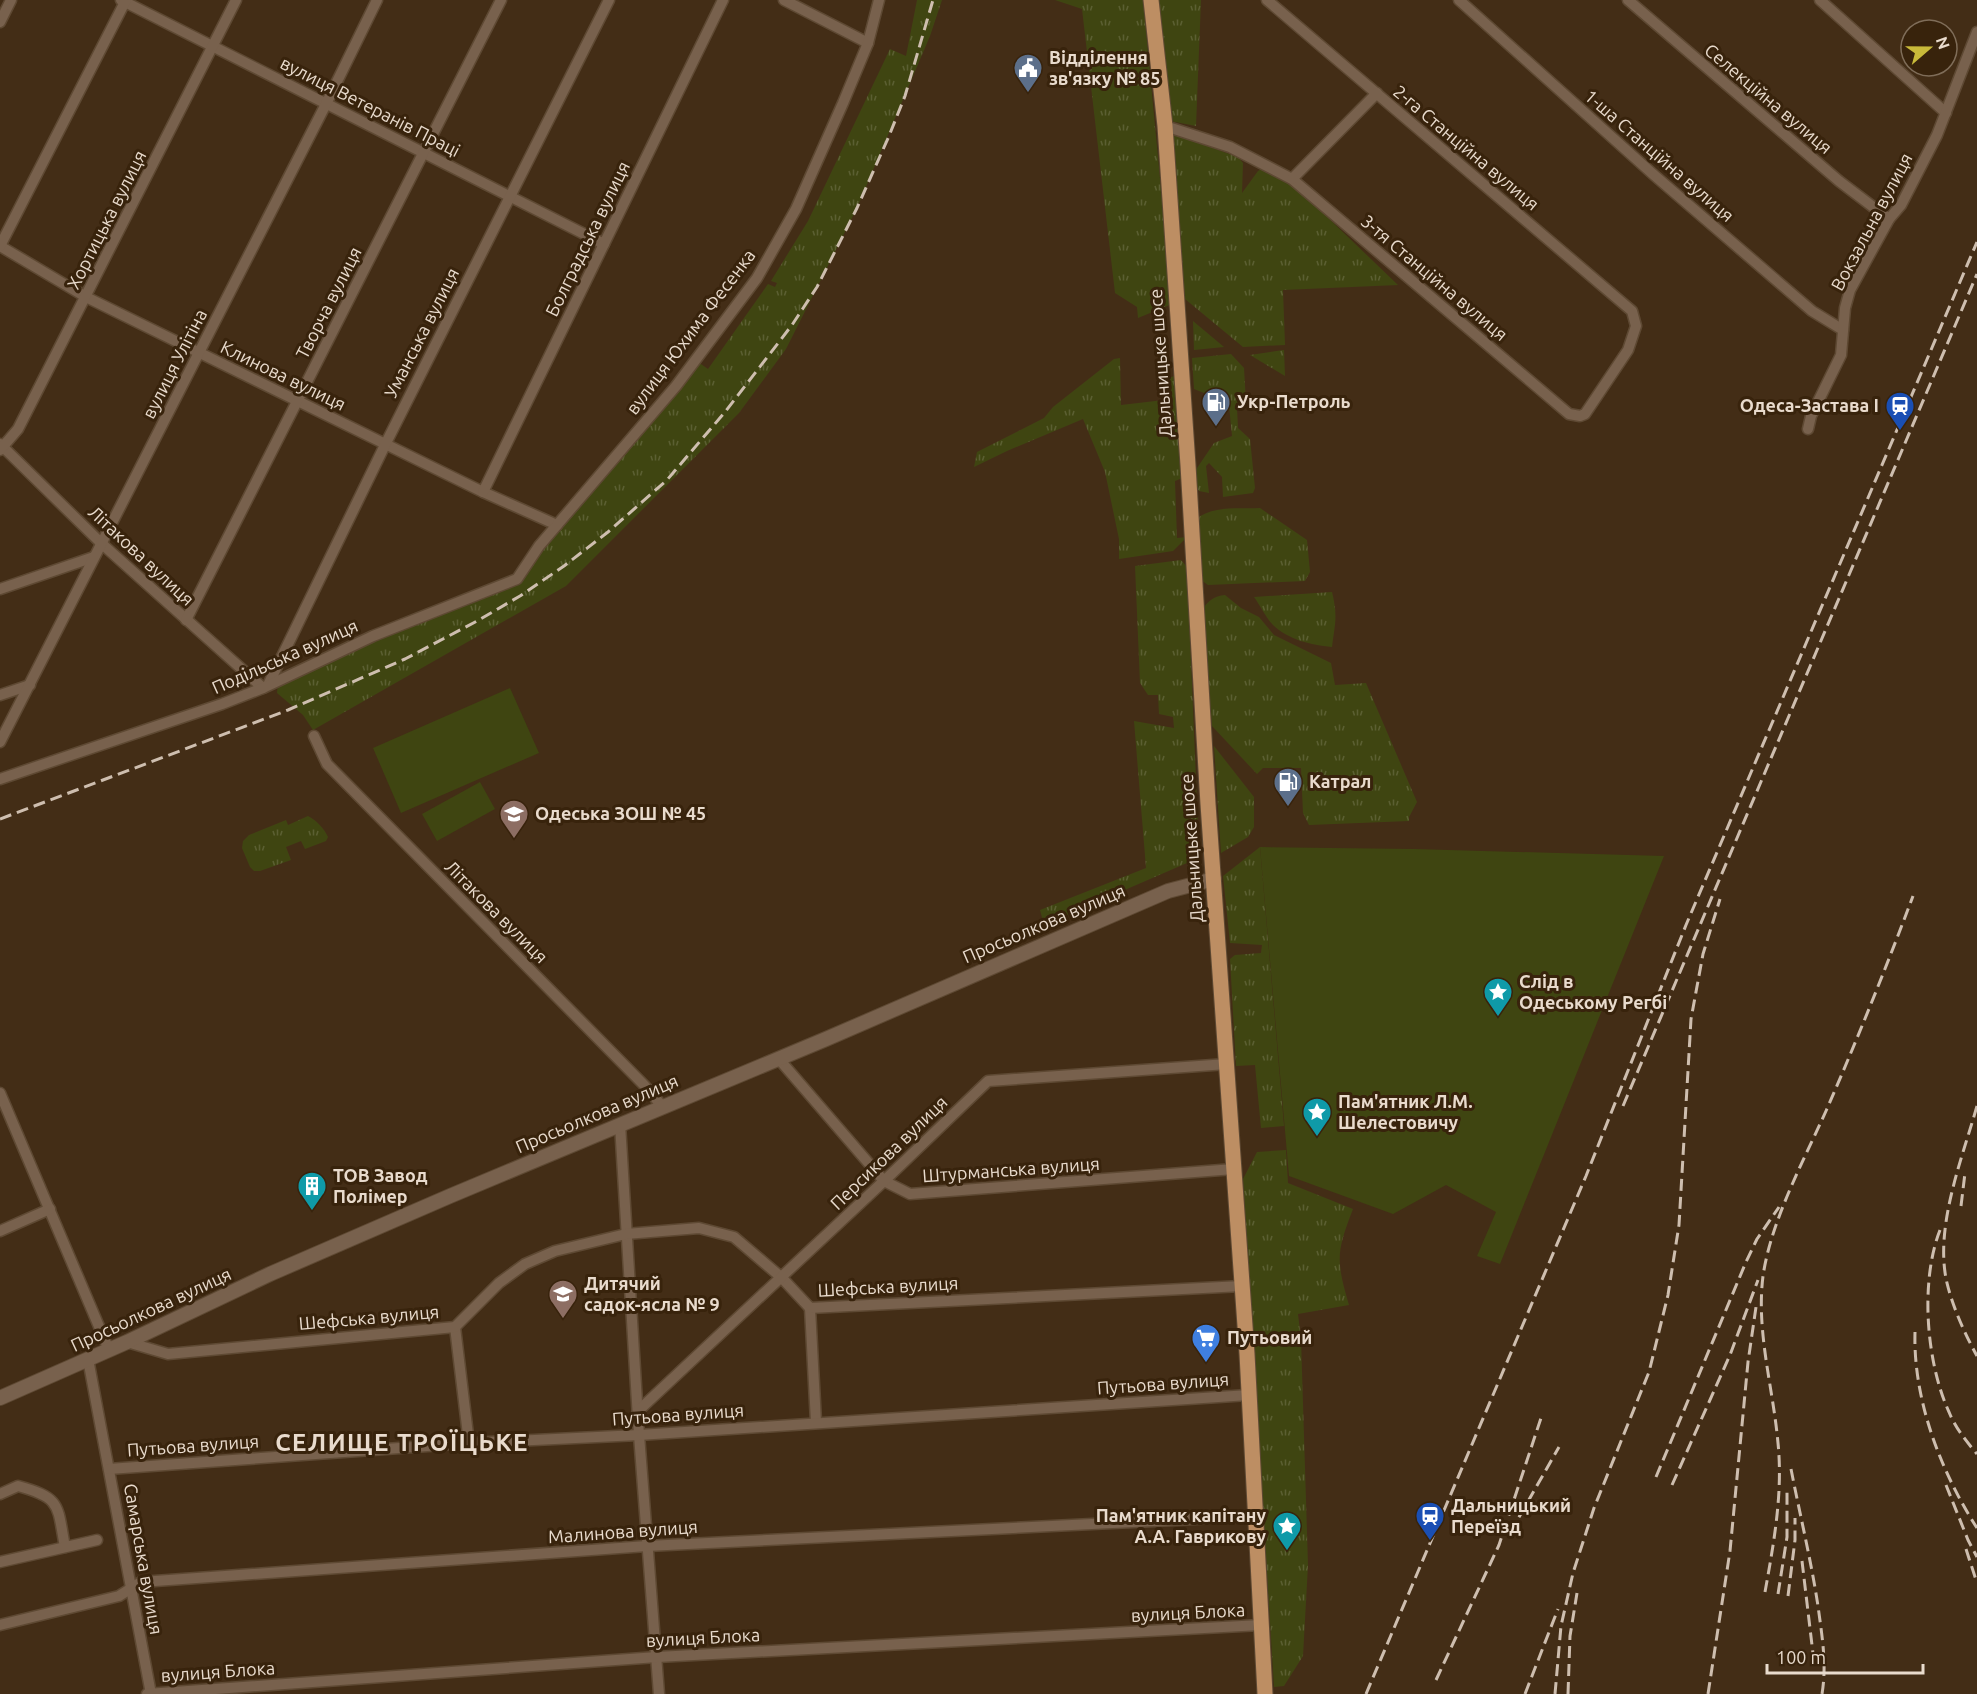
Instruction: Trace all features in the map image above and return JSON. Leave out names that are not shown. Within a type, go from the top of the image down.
[{"type":"main road","name":"Дальницьке шосе","points":[[1151,0],[1165,126],[1249,1395],[1265,1694]]},
{"type":"street","points":[[0,22],[11,0]]},
{"type":"street","name":"Хортицька вулиця","points":[[1,447],[18,429],[236,0]]},
{"type":"street","name":"вулиця Улітіна","points":[[0,742],[377,0]]},
{"type":"street","name":"Творча вулиця","points":[[186,620],[501,0]]},
{"type":"street","name":"Уманська вулиця","points":[[266,686],[609,0]]},
{"type":"street","name":"Болградська вулиця","points":[[483,492],[723,0]]},
{"type":"street","points":[[784,0],[868,42]]},
{"type":"street","name":"вулиця Юхима Фесенка","points":[[557,525],[676,386],[757,278],[796,209],[868,42],[879,0]]},
{"type":"street","name":"2-га Станційна вулиця","points":[[1266,0],[1632,311],[1636,326]]},
{"type":"street","name":"Селекційна вулиця","points":[[1628,0],[1839,181],[1889,219]]},
{"type":"street","points":[[1820,0],[1946,113]]},
{"type":"street","points":[[0,246],[124,1]]},
{"type":"street","name":"вулиця Ветеранів Праці","points":[[124,1],[604,244]]},
{"type":"street","name":"1-ша Станційна вулиця","points":[[1461,1],[1646,167],[1812,311],[1843,330]]},
{"type":"street","name":"Вокзальна вулиця","points":[[1808,429],[1811,416],[1841,355],[1845,308],[1850,290],[1889,219],[1901,205],[1937,135],[1977,32]]},
{"type":"street","points":[[1292,179],[1377,93]]},
{"type":"street","name":"3-тя Станційна вулиця","points":[[1165,126],[1230,147],[1292,179],[1569,414],[1580,416],[1584,414],[1628,350],[1636,326]]},
{"type":"street","name":"Клинова вулиця","points":[[0,246],[86,297],[483,492],[557,525]]},
{"type":"street","name":"Літакова вулиця","points":[[1,447],[101,543],[186,620],[266,686]]},
{"type":"street","name":"Подільська вулиця","points":[[0,779],[222,704],[373,636],[517,579],[539,546],[557,525]]},
{"type":"street","points":[[0,590],[94,557]]},
{"type":"street","points":[[0,695],[30,685]]},
{"type":"street","name":"Літакова вулиця","points":[[314,736],[327,764],[644,1085],[662,1106]]},
{"type":"street","name":"Просьолкова вулиця","points":[[0,1398],[128,1342],[270,1274],[662,1106],[1168,891],[1214,879]]},
{"type":"street","name":"Штурманська вулиця","points":[[778,1058],[884,1181],[910,1194],[1234,1169]]},
{"type":"street","name":"Персикова вулиця","points":[[638,1411],[782,1278],[988,1081],[1227,1064]]},
{"type":"street","points":[[0,1093],[3,1110],[50,1209],[109,1350]]},
{"type":"street","points":[[620,1124],[658,1694]]},
{"type":"street","points":[[0,1230],[50,1209]]},
{"type":"street","name":"Шефська вулиця","points":[[128,1342],[168,1354],[455,1327],[499,1283],[525,1264],[555,1251],[626,1234],[699,1228],[734,1237],[782,1278],[810,1308],[1242,1286]]},
{"type":"street","points":[[810,1308],[816,1422]]},
{"type":"street","points":[[455,1327],[469,1443]]},
{"type":"street","name":"Самарська вулиця","points":[[88,1359],[150,1694]]},
{"type":"street","name":"Путьова вулиця","points":[[110,1468],[469,1443],[639,1435],[1249,1395]]},
{"type":"street","points":[[0,1494],[18,1486],[47,1496],[54,1502],[57,1509],[65,1547]]},
{"type":"street","name":"Малинова вулиця","points":[[0,1625],[119,1596],[141,1582],[647,1546],[1256,1516]]},
{"type":"street","points":[[0,1562],[97,1540]]},
{"type":"street","name":"вулиця Блока","points":[[150,1694],[657,1657],[1261,1625]]},
{"type":"green space","points":[[917,0],[942,0],[930,36],[857,208],[786,349],[739,413],[566,586],[313,730],[303,715],[277,693],[278,683],[344,652],[520,579],[532,557],[698,362],[708,369],[768,284],[775,287],[777,283],[771,281],[808,221],[890,49],[906,56]]},
{"type":"green space","points":[[1055,0],[1143,0],[1172,304],[1138,318],[1137,307],[1115,293],[1082,9]]},
{"type":"green space","points":[[1156,0],[1201,0],[1196,126],[1170,121]]},
{"type":"green space","points":[[1170,133],[1238,157],[1243,163],[1242,193],[1258,171],[1271,163],[1398,285],[1283,290],[1285,345],[1243,347],[1185,299]]},
{"type":"green space","points":[[1193,321],[1224,347],[1194,350]]},
{"type":"green space","points":[[1283,350],[1285,376],[1250,355]]},
{"type":"green space","points":[[1231,354],[1244,368],[1246,403],[1237,408],[1238,428],[1250,439],[1255,488],[1253,493],[1223,497],[1222,477],[1209,463],[1206,466],[1209,493],[1199,491],[1195,485],[1195,471],[1214,443],[1232,436],[1228,395],[1214,397],[1194,389],[1192,358]]},
{"type":"green space","points":[[1120,358],[1121,405],[1164,400],[1164,380],[1179,374],[1185,477],[1175,481],[1177,538],[1187,537],[1173,551],[1119,559],[1119,539],[1105,472],[1083,419],[974,467],[977,452],[1044,418],[1053,407],[1114,359]]},
{"type":"green space","points":[[1260,508],[1307,540],[1310,572],[1305,581],[1208,585],[1201,580],[1196,519],[1218,510]]},
{"type":"green space","points":[[1181,560],[1187,567],[1199,850],[1187,863],[1044,925],[1040,910],[1146,868],[1134,721],[1174,728],[1173,717],[1159,714],[1158,695],[1148,695],[1140,683],[1135,566]]},
{"type":"green space","points":[[1332,592],[1335,626],[1332,647],[1301,641],[1279,630],[1270,622],[1254,597]]},
{"type":"green space","points":[[1225,595],[1241,608],[1259,617],[1274,635],[1331,663],[1335,685],[1366,683],[1417,802],[1409,821],[1309,825],[1303,813],[1301,768],[1263,768],[1257,774],[1212,726],[1202,610],[1218,596]]},
{"type":"green space","points":[[510,688],[539,753],[401,813],[373,748]]},
{"type":"green space","points":[[1214,746],[1254,797],[1254,827],[1248,837],[1221,853]]},
{"type":"green space","points":[[480,782],[495,809],[437,841],[422,814]]},
{"type":"green space","points":[[308,816],[324,830],[328,837],[326,841],[305,849],[301,841],[286,847],[291,860],[260,871],[254,871],[250,867],[242,848],[243,841],[249,835],[286,820],[288,825]]},
{"type":"green space","points":[[1260,847],[1284,1126],[1261,1128],[1255,1065],[1236,1066],[1230,959],[1235,955],[1261,953],[1262,945],[1230,943],[1223,876]]},
{"type":"green space","points":[[1260,847],[1664,856],[1500,1264],[1477,1256],[1496,1212],[1446,1185],[1393,1214],[1289,1176]]},
{"type":"green space","points":[[1286,1150],[1288,1183],[1353,1209],[1343,1236],[1340,1257],[1349,1305],[1298,1314],[1301,1339],[1308,1565],[1303,1656],[1284,1686],[1274,1687],[1243,1179],[1257,1152]]},
{"type":"railway","points":[[0,819],[288,710],[405,659],[520,596],[608,532],[667,480],[725,412],[792,325],[817,287],[857,208],[889,136],[905,96],[933,0]]},
{"type":"railway","points":[[1366,1694],[1586,1176],[1686,925],[1977,242]]},
{"type":"railway","points":[[1623,1106],[1977,274]]},
{"type":"railway","points":[[1765,1592],[1774,1536],[1779,1480],[1776,1422],[1763,1339],[1761,1297],[1767,1255],[1780,1213],[1849,1058],[1913,896]]},
{"type":"railway","points":[[1555,1694],[1561,1626],[1573,1573],[1594,1508],[1649,1372],[1668,1295],[1679,1225],[1691,1019],[1703,954],[1720,899]]},
{"type":"railway","points":[[1977,1106],[1957,1171],[1944,1240],[1947,1283],[1964,1330],[1977,1356]]},
{"type":"railway","points":[[1961,1206],[1965,1173]]},
{"type":"railway","points":[[1656,1477],[1746,1262],[1757,1239],[1779,1207]]},
{"type":"railway","points":[[1940,1230],[1934,1250],[1928,1297],[1931,1346],[1935,1370],[1949,1412],[1961,1434],[1977,1454]]},
{"type":"railway","points":[[1672,1485],[1730,1355],[1758,1280]]},
{"type":"railway","points":[[1708,1694],[1730,1551],[1748,1362],[1756,1307]]},
{"type":"railway","points":[[1915,1332],[1916,1358],[1924,1409],[1941,1459],[1977,1528]]},
{"type":"railway","points":[[1436,1680],[1499,1545],[1541,1418]]},
{"type":"railway","points":[[1510,1533],[1559,1447]]},
{"type":"railway","points":[[1791,1469],[1818,1606],[1824,1661],[1822,1694]]},
{"type":"railway","points":[[1946,1485],[1977,1557]]},
{"type":"railway","points":[[1778,1594],[1787,1537],[1787,1490]]},
{"type":"railway","points":[[1788,1596],[1795,1540],[1795,1518]]},
{"type":"railway","points":[[1966,1549],[1977,1583]]},
{"type":"railway","points":[[1802,1561],[1814,1662]]},
{"type":"railway","points":[[1568,1694],[1570,1636],[1577,1593]]},
{"type":"railway","points":[[1525,1694],[1558,1609]]},
{"type":"place","name":"Відділення зв'язку № 85","points":[[1028,94]]},
{"type":"place","name":"Укр-Петроль","points":[[1216,428]]},
{"type":"place","name":"Одеса-Застава I","points":[[1900,432]]},
{"type":"place","name":"Катрал","points":[[1288,808]]},
{"type":"place","name":"Одеська ЗОШ № 45","points":[[514,840]]},
{"type":"place","name":"Слід в Одеському Регбі","points":[[1498,1018]]},
{"type":"place","name":"Пам'ятник Л.М. Шелестовичу","points":[[1317,1138]]},
{"type":"place","name":"ТОВ Завод Полімер","points":[[312,1212]]},
{"type":"place","name":"Дитячий садок-ясла № 9","points":[[563,1320]]},
{"type":"place","name":"Путьовий","points":[[1206,1364]]},
{"type":"place","name":"Дальницький Переїзд","points":[[1430,1542]]},
{"type":"place","name":"Пам'ятник капітану А.А. Гаврикову","points":[[1287,1552]]},
{"type":"district","name":"СЕЛИЩЕ ТРОЇЦЬКЕ","points":[[402,1443]]}]
